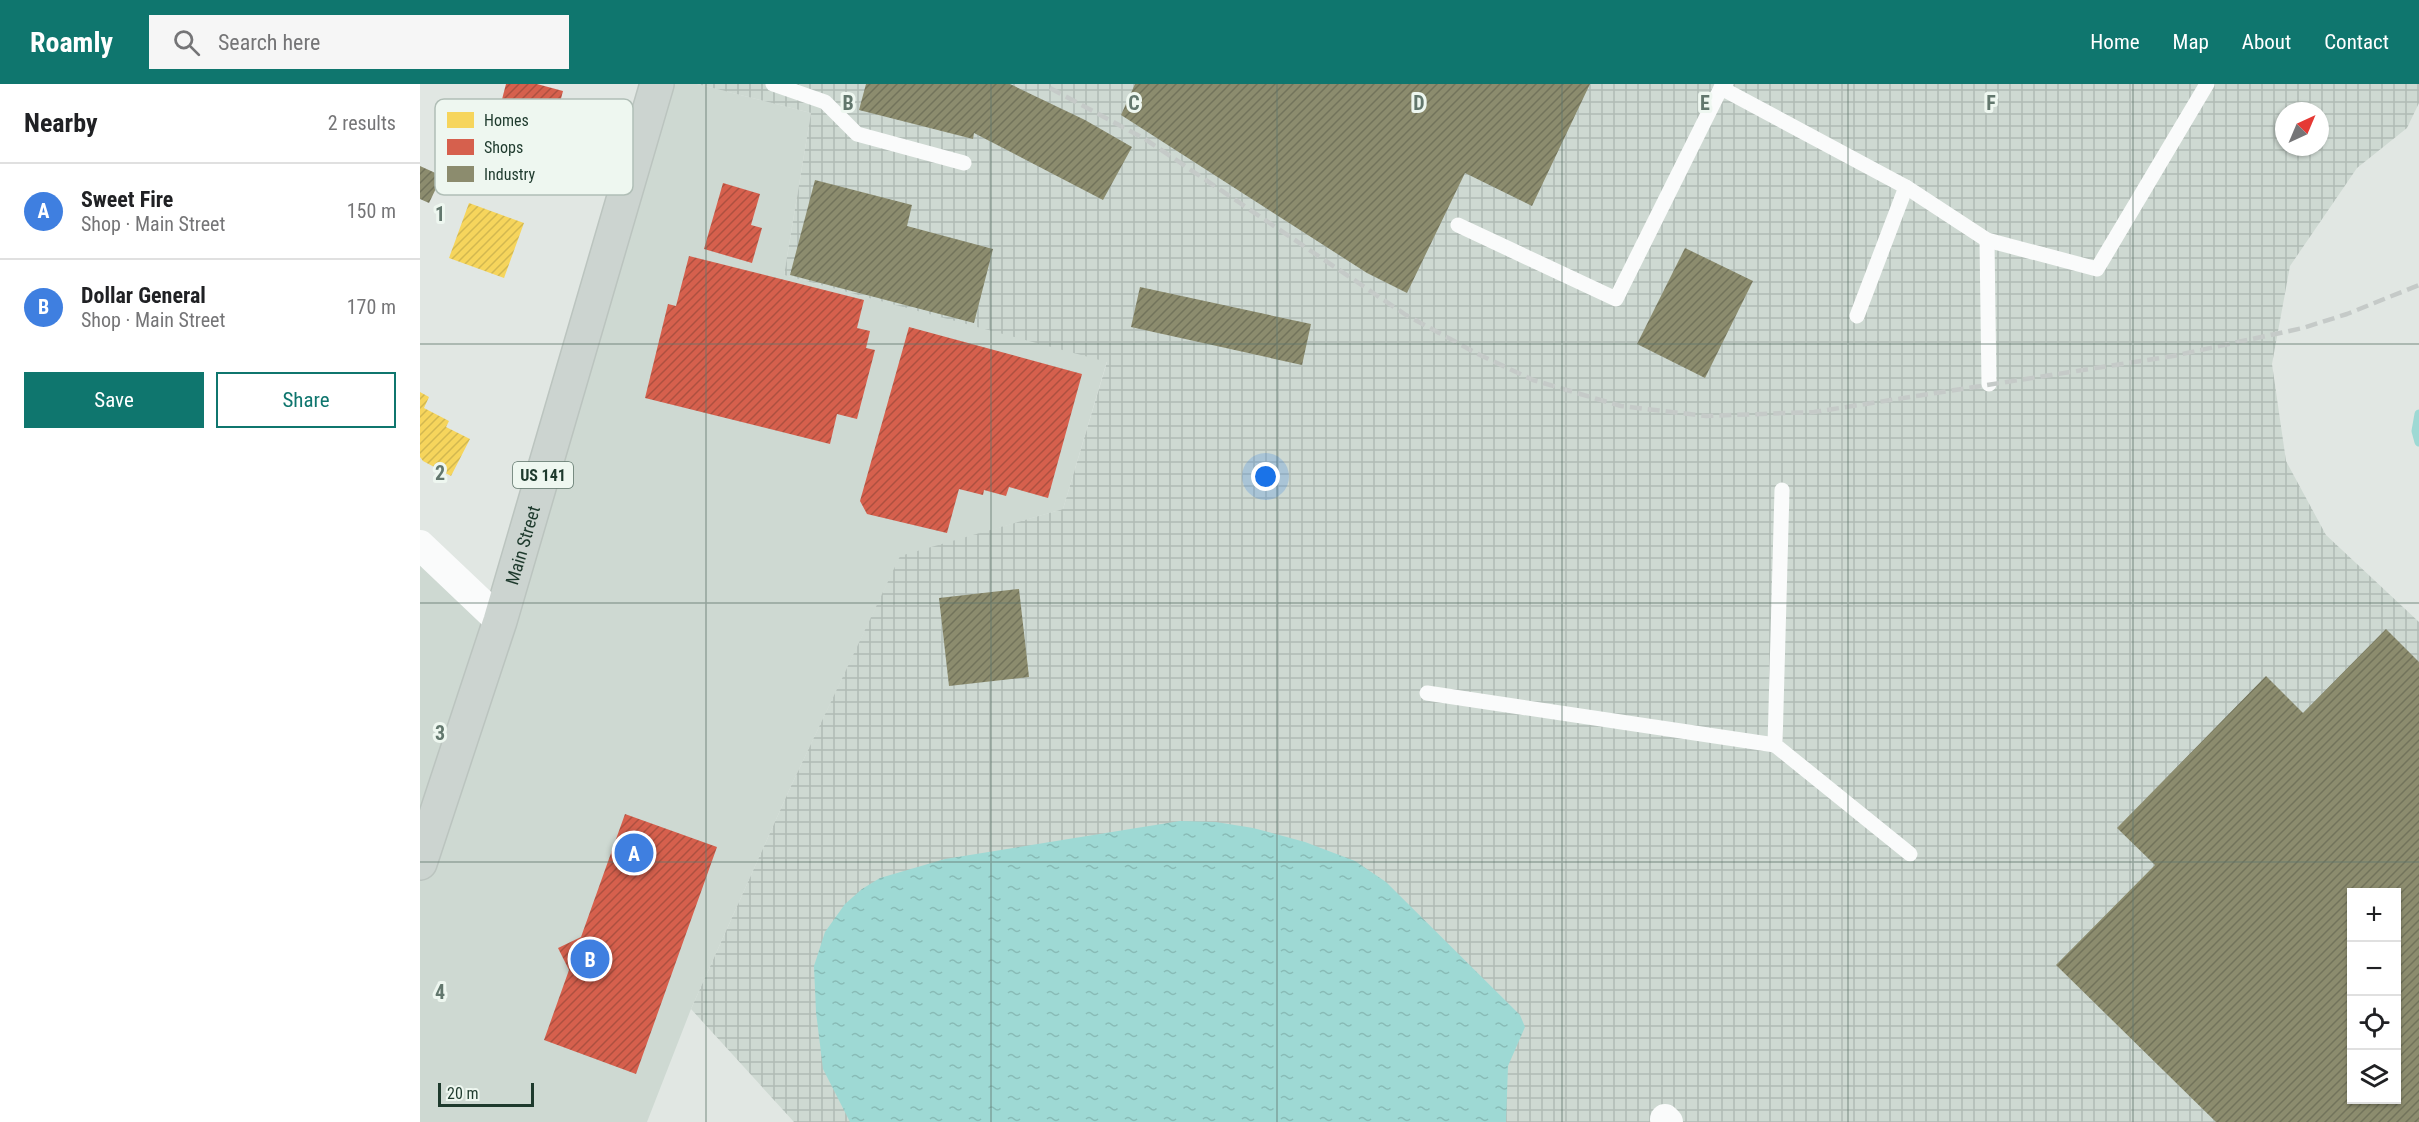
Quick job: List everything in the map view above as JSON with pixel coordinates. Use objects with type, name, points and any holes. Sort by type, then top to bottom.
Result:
[{"type":"main road","name":"Main Street","points":[[633,166],[657,84]]},
{"type":"main road","name":"Main Street","points":[[420,863],[500,621],[625,195]]},
{"type":"street","points":[[420,545],[500,621]]},
{"type":"lane","points":[[773,84],[825,102],[857,134],[964,164]]},
{"type":"lane","points":[[1458,225],[1616,299],[1724,86],[1906,187],[1987,240],[2097,269],[2207,84]]},
{"type":"lane","points":[[1857,316],[1906,187]]},
{"type":"lane","points":[[1987,240],[1989,384]]},
{"type":"lane","points":[[1775,745],[1782,490]]},
{"type":"lane","points":[[1427,693],[1775,745],[1910,854]]},
{"type":"shaded area","points":[[657,84],[697,84],[811,113],[784,275],[1107,361],[1063,509],[900,557],[791,786],[691,1009],[647,1122],[420,1122],[420,545],[499,621],[624,195],[633,195],[633,166]]},
{"type":"shaded area","points":[[697,84],[2419,84],[2419,103],[2407,128],[2357,168],[2290,266],[2272,364],[2286,461],[2326,535],[2419,622],[2419,1122],[794,1122],[691,1009],[791,786],[900,556],[1063,509],[1107,362],[784,275],[811,113]]},
{"type":"water","points":[[1180,821],[1216,822],[1253,828],[1305,842],[1355,861],[1386,882],[1520,1015],[1525,1027],[1508,1066],[1506,1122],[850,1122],[823,1069],[816,1012],[814,966],[825,932],[845,904],[862,889],[880,878],[945,859]]},
{"type":"building: Homes","points":[[469,203],[524,223],[504,278],[449,258]]},
{"type":"building: Homes","points":[[420,392],[429,397],[424,408],[449,421],[446,427],[470,439],[451,476],[423,461],[420,457]]},
{"type":"building: Shops","points":[[506,84],[537,84],[563,91],[561,99],[502,99]]},
{"type":"building: Shops","points":[[723,183],[760,194],[751,225],[762,228],[752,263],[704,249]]},
{"type":"building: Shops","points":[[689,256],[864,300],[857,328],[870,331],[866,348],[875,350],[857,419],[837,414],[830,444],[645,398],[668,304],[676,306]]},
{"type":"building: Shops","points":[[909,327],[1082,374],[1048,498],[1009,487],[1006,496],[984,490],[983,495],[959,489],[947,533],[867,514],[860,501]]},
{"type":"building: Shops","points":[[625,814],[717,847],[636,1074],[544,1040],[569,970],[558,948],[581,937]]},
{"type":"building: Industry","points":[[866,84],[1010,84],[1085,120],[1132,147],[1103,200],[974,133],[973,139],[859,110]]},
{"type":"building: Industry","points":[[1135,84],[1590,84],[1532,206],[1465,173],[1407,293],[1367,273],[1121,115]]},
{"type":"building: Industry","points":[[420,166],[435,173],[435,191],[429,203],[420,199]]},
{"type":"building: Industry","points":[[815,180],[912,205],[907,226],[993,249],[974,323],[790,275]]},
{"type":"building: Industry","points":[[1685,248],[1753,281],[1705,378],[1637,344]]},
{"type":"building: Industry","points":[[1140,287],[1311,324],[1302,365],[1131,327]]},
{"type":"building: Industry","points":[[1019,589],[1029,677],[949,686],[939,598]]},
{"type":"building: Industry","points":[[2386,629],[2419,662],[2419,1122],[2216,1122],[2056,965],[2155,865],[2117,828],[2266,676],[2303,713]]},
{"type":"waterway","points":[[2419,414],[2416,431],[2419,442]]},
{"type":"railway","points":[[1050,88],[1145,139],[1406,315],[1478,354],[1533,380],[1621,406],[1706,416],[1814,412],[2173,356],[2303,328],[2347,314],[2419,285]]},
{"type":"place","name":"Sweet Fire","points":[[634,853]]},
{"type":"place","name":"Dollar General","points":[[590,959]]}]
